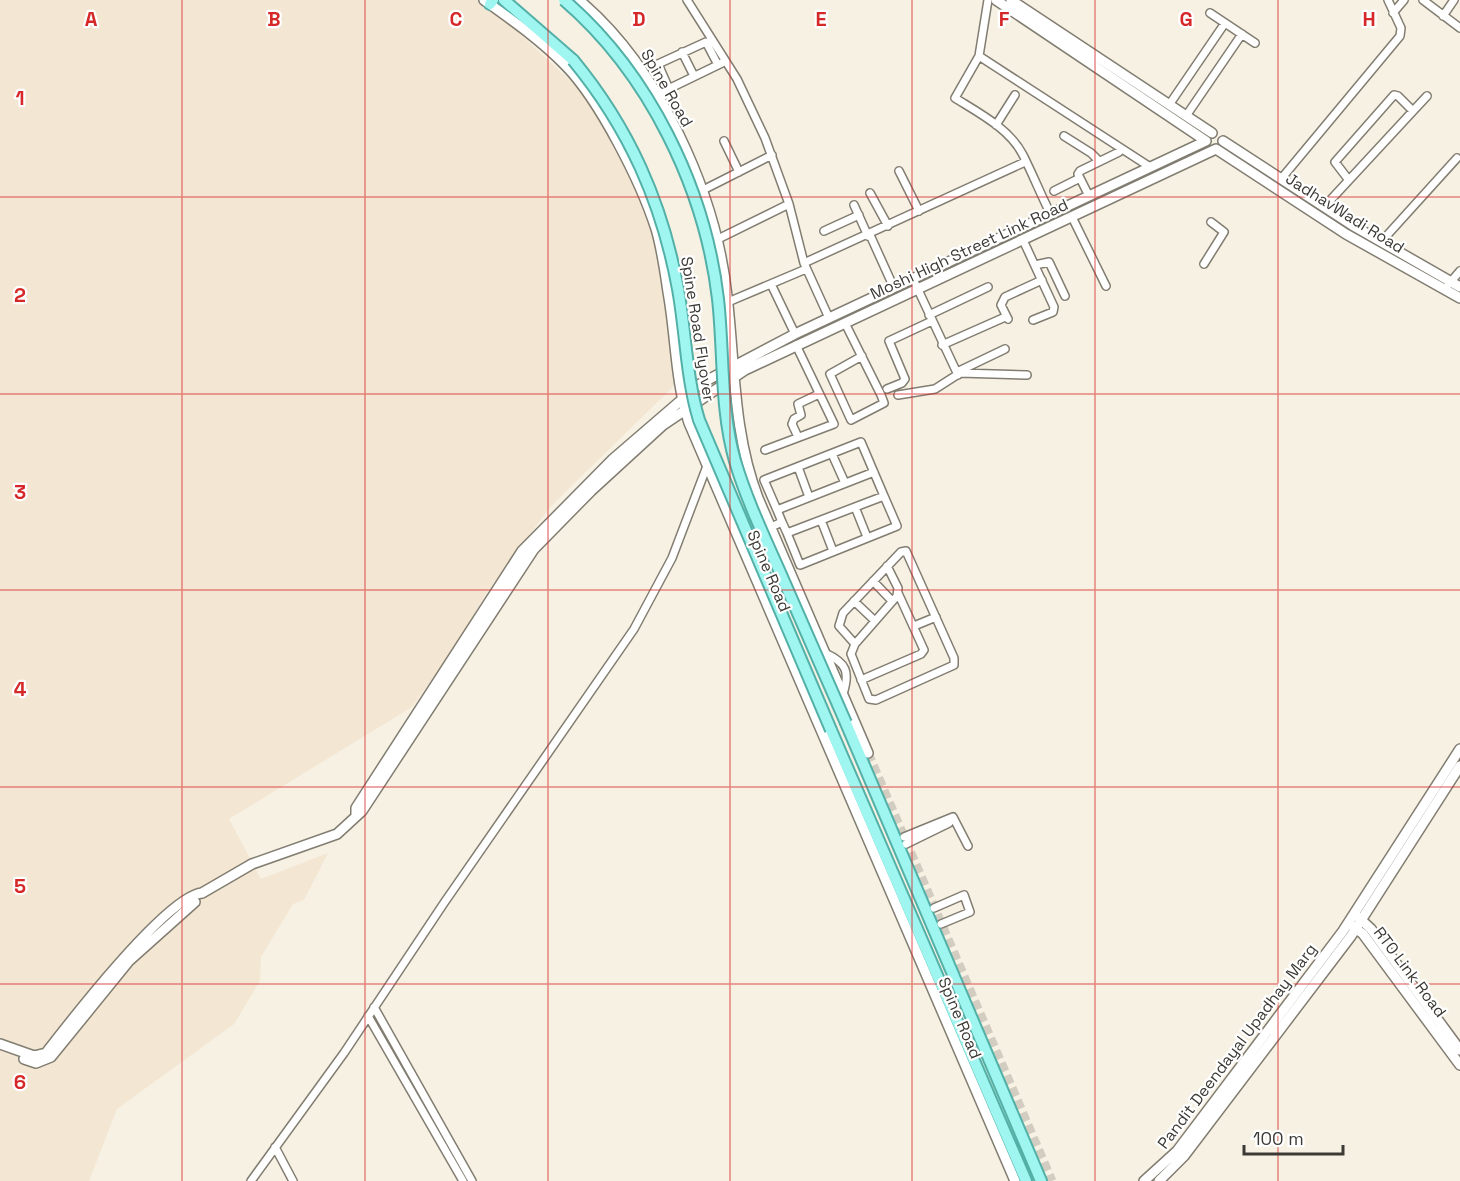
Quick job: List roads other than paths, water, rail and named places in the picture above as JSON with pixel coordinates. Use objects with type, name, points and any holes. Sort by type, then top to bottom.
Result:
[{"type":"main road","name":"Spine Road Flyover","points":[[504,0],[573,60],[613,116],[657,204],[669,244],[679,297],[689,378],[699,420],[831,730],[841,764]]},
{"type":"main road","name":"Spine Road Flyover","points":[[564,0],[602,34],[624,62],[647,97],[693,191],[702,218],[718,298],[729,430],[735,461],[749,502],[846,723],[863,754]]},
{"type":"main road","name":"Spine Road","points":[[863,754],[1041,1181]]},
{"type":"main road","name":"Spine Road","points":[[841,764],[1026,1181]]},
{"type":"street","name":"Spine Road","points":[[579,0],[615,35],[656,95],[703,190],[718,239],[728,302],[741,446],[752,483],[843,694],[863,754]]},
{"type":"street","points":[[687,0],[727,61],[772,155],[789,204],[805,266],[828,318]]},
{"type":"street","points":[[988,0],[979,56],[956,98],[996,125],[1013,141],[1051,215]]},
{"type":"street","points":[[1281,179],[1400,36],[1401,28],[1388,0]]},
{"type":"street","points":[[1393,13],[1404,0]]},
{"type":"street","points":[[1423,0],[1460,28]]},
{"type":"street","points":[[1443,16],[1454,0]]},
{"type":"street","name":"Spine Road","points":[[489,2],[544,46],[566,66],[586,90],[605,120],[644,199],[656,231],[668,292],[681,399],[707,466],[841,764],[1015,1181]]},
{"type":"street","points":[[1010,3],[1186,116],[1209,137]]},
{"type":"street","points":[[1010,3],[1209,137]]},
{"type":"street","points":[[1210,13],[1255,43]]},
{"type":"street","points":[[1169,105],[1225,23]]},
{"type":"street","points":[[1186,116],[1242,34]]},
{"type":"street","points":[[669,89],[658,64],[682,52],[706,42],[718,65]]},
{"type":"street","points":[[682,52],[694,76]]},
{"type":"street","points":[[979,56],[1057,104],[1150,168]]},
{"type":"street","points":[[656,95],[727,61]]},
{"type":"street","points":[[996,125],[1015,95]]},
{"type":"street","points":[[1348,178],[1335,162],[1394,95],[1398,96],[1413,111]]},
{"type":"street","points":[[1324,207],[1348,178],[1351,179],[1426,96]]},
{"type":"street","name":"JadhavWadi Road","points":[[1220,145],[1220,134],[1209,137],[1209,147],[1220,145],[1281,179],[1454,286],[1460,298]]},
{"type":"street","points":[[1064,136],[1094,155],[1099,161]]},
{"type":"street","name":"Moshi High Street Link Road","points":[[452,665],[529,543],[622,451],[700,384],[795,334],[1062,210],[1209,137]]},
{"type":"street","points":[[724,141],[739,172]]},
{"type":"street","name":"Moshi High Street Link Road","points":[[452,665],[534,549],[611,472],[654,433],[685,409],[734,377],[796,345],[1023,240],[1220,145]]},
{"type":"street","name":"JadhavWadi Road","points":[[1220,145],[1346,234],[1454,286]]},
{"type":"street","points":[[1089,196],[1080,178],[1080,171],[1119,152]]},
{"type":"street","points":[[703,190],[772,155]]},
{"type":"street","points":[[1381,242],[1456,158]]},
{"type":"street","points":[[728,302],[771,284],[1025,162]]},
{"type":"street","points":[[899,171],[919,212]]},
{"type":"street","points":[[1054,191],[1080,178]]},
{"type":"street","points":[[870,193],[888,226]]},
{"type":"street","points":[[718,239],[789,204]]},
{"type":"street","points":[[854,205],[894,288]]},
{"type":"street","points":[[1062,210],[1069,218],[1106,286]]},
{"type":"street","points":[[824,231],[859,215]]},
{"type":"street","points":[[1204,264],[1224,232],[1211,222]]},
{"type":"street","points":[[1023,240],[1055,310],[1033,320]]},
{"type":"street","points":[[1035,265],[1049,262],[1065,296]]},
{"type":"street","points":[[1454,286],[1460,271]]},
{"type":"street","points":[[913,279],[957,373]]},
{"type":"street","points":[[942,345],[1005,318],[1001,304],[1005,297],[1042,280]]},
{"type":"street","points":[[771,284],[795,334]]},
{"type":"street","points":[[887,389],[902,383],[905,379],[889,341],[988,287]]},
{"type":"street","points":[[845,322],[862,356],[884,403],[851,420],[830,374],[862,356]]},
{"type":"street","points":[[765,450],[834,423],[796,345]]},
{"type":"street","points":[[898,395],[935,389],[957,373],[1005,349]]},
{"type":"street","points":[[957,373],[1027,375]]},
{"type":"street","points":[[798,437],[792,421],[801,415],[798,404],[819,394]]},
{"type":"street","points":[[861,442],[897,526],[800,565],[764,480],[832,454],[861,442]]},
{"type":"street","points":[[832,454],[845,483]]},
{"type":"street","points":[[251,1181],[368,1016],[634,629],[672,558],[707,466]]},
{"type":"street","points":[[798,467],[809,497]]},
{"type":"street","points":[[777,510],[874,472]]},
{"type":"street","points":[[787,533],[884,496]]},
{"type":"street","points":[[855,507],[867,537]]},
{"type":"street","points":[[821,520],[833,551]]},
{"type":"street","points":[[771,527],[782,522]]},
{"type":"street","points":[[855,644],[839,622],[854,601],[887,566],[901,552],[906,551],[954,658],[954,665],[872,700],[851,654],[855,644],[898,593]]},
{"type":"street","points":[[861,680],[921,654],[924,646],[887,566]]},
{"type":"street","points":[[873,581],[892,601]]},
{"type":"street","points":[[854,601],[875,621]]},
{"type":"street","points":[[914,626],[936,617]]},
{"type":"street","points":[[825,653],[837,658],[845,669],[848,679],[843,694]]},
{"type":"street","points":[[845,669],[854,664]]},
{"type":"street","points":[[0,1044],[34,1056],[46,1053],[125,956],[171,912],[196,894],[202,893],[252,864],[337,834],[356,815],[356,808],[452,665]]},
{"type":"street","name":"Pandit Deendayal Upadhay Marg","points":[[1144,1181],[1168,1162],[1355,921],[1460,748]]},
{"type":"street","name":"Pandit Deendayal Upadhay Marg","points":[[1159,1181],[1184,1156],[1355,921],[1460,766]]},
{"type":"street","points":[[949,823],[905,841],[953,817],[968,846]]},
{"type":"street","points":[[0,1051],[36,1063],[51,1057],[129,961],[170,922],[200,898],[202,893]]},
{"type":"street","points":[[934,908],[964,896],[970,912],[941,924]]},
{"type":"street","name":"RTO Link Road","points":[[1355,921],[1460,1050]]},
{"type":"street","name":"RTO Link Road","points":[[1355,921],[1460,1065]]},
{"type":"street","points":[[374,1007],[472,1181]]},
{"type":"street","points":[[368,1016],[463,1181]]},
{"type":"street","points":[[275,1147],[293,1181]]},
{"type":"tunnel","points":[[868,753],[1052,1181]]}]
